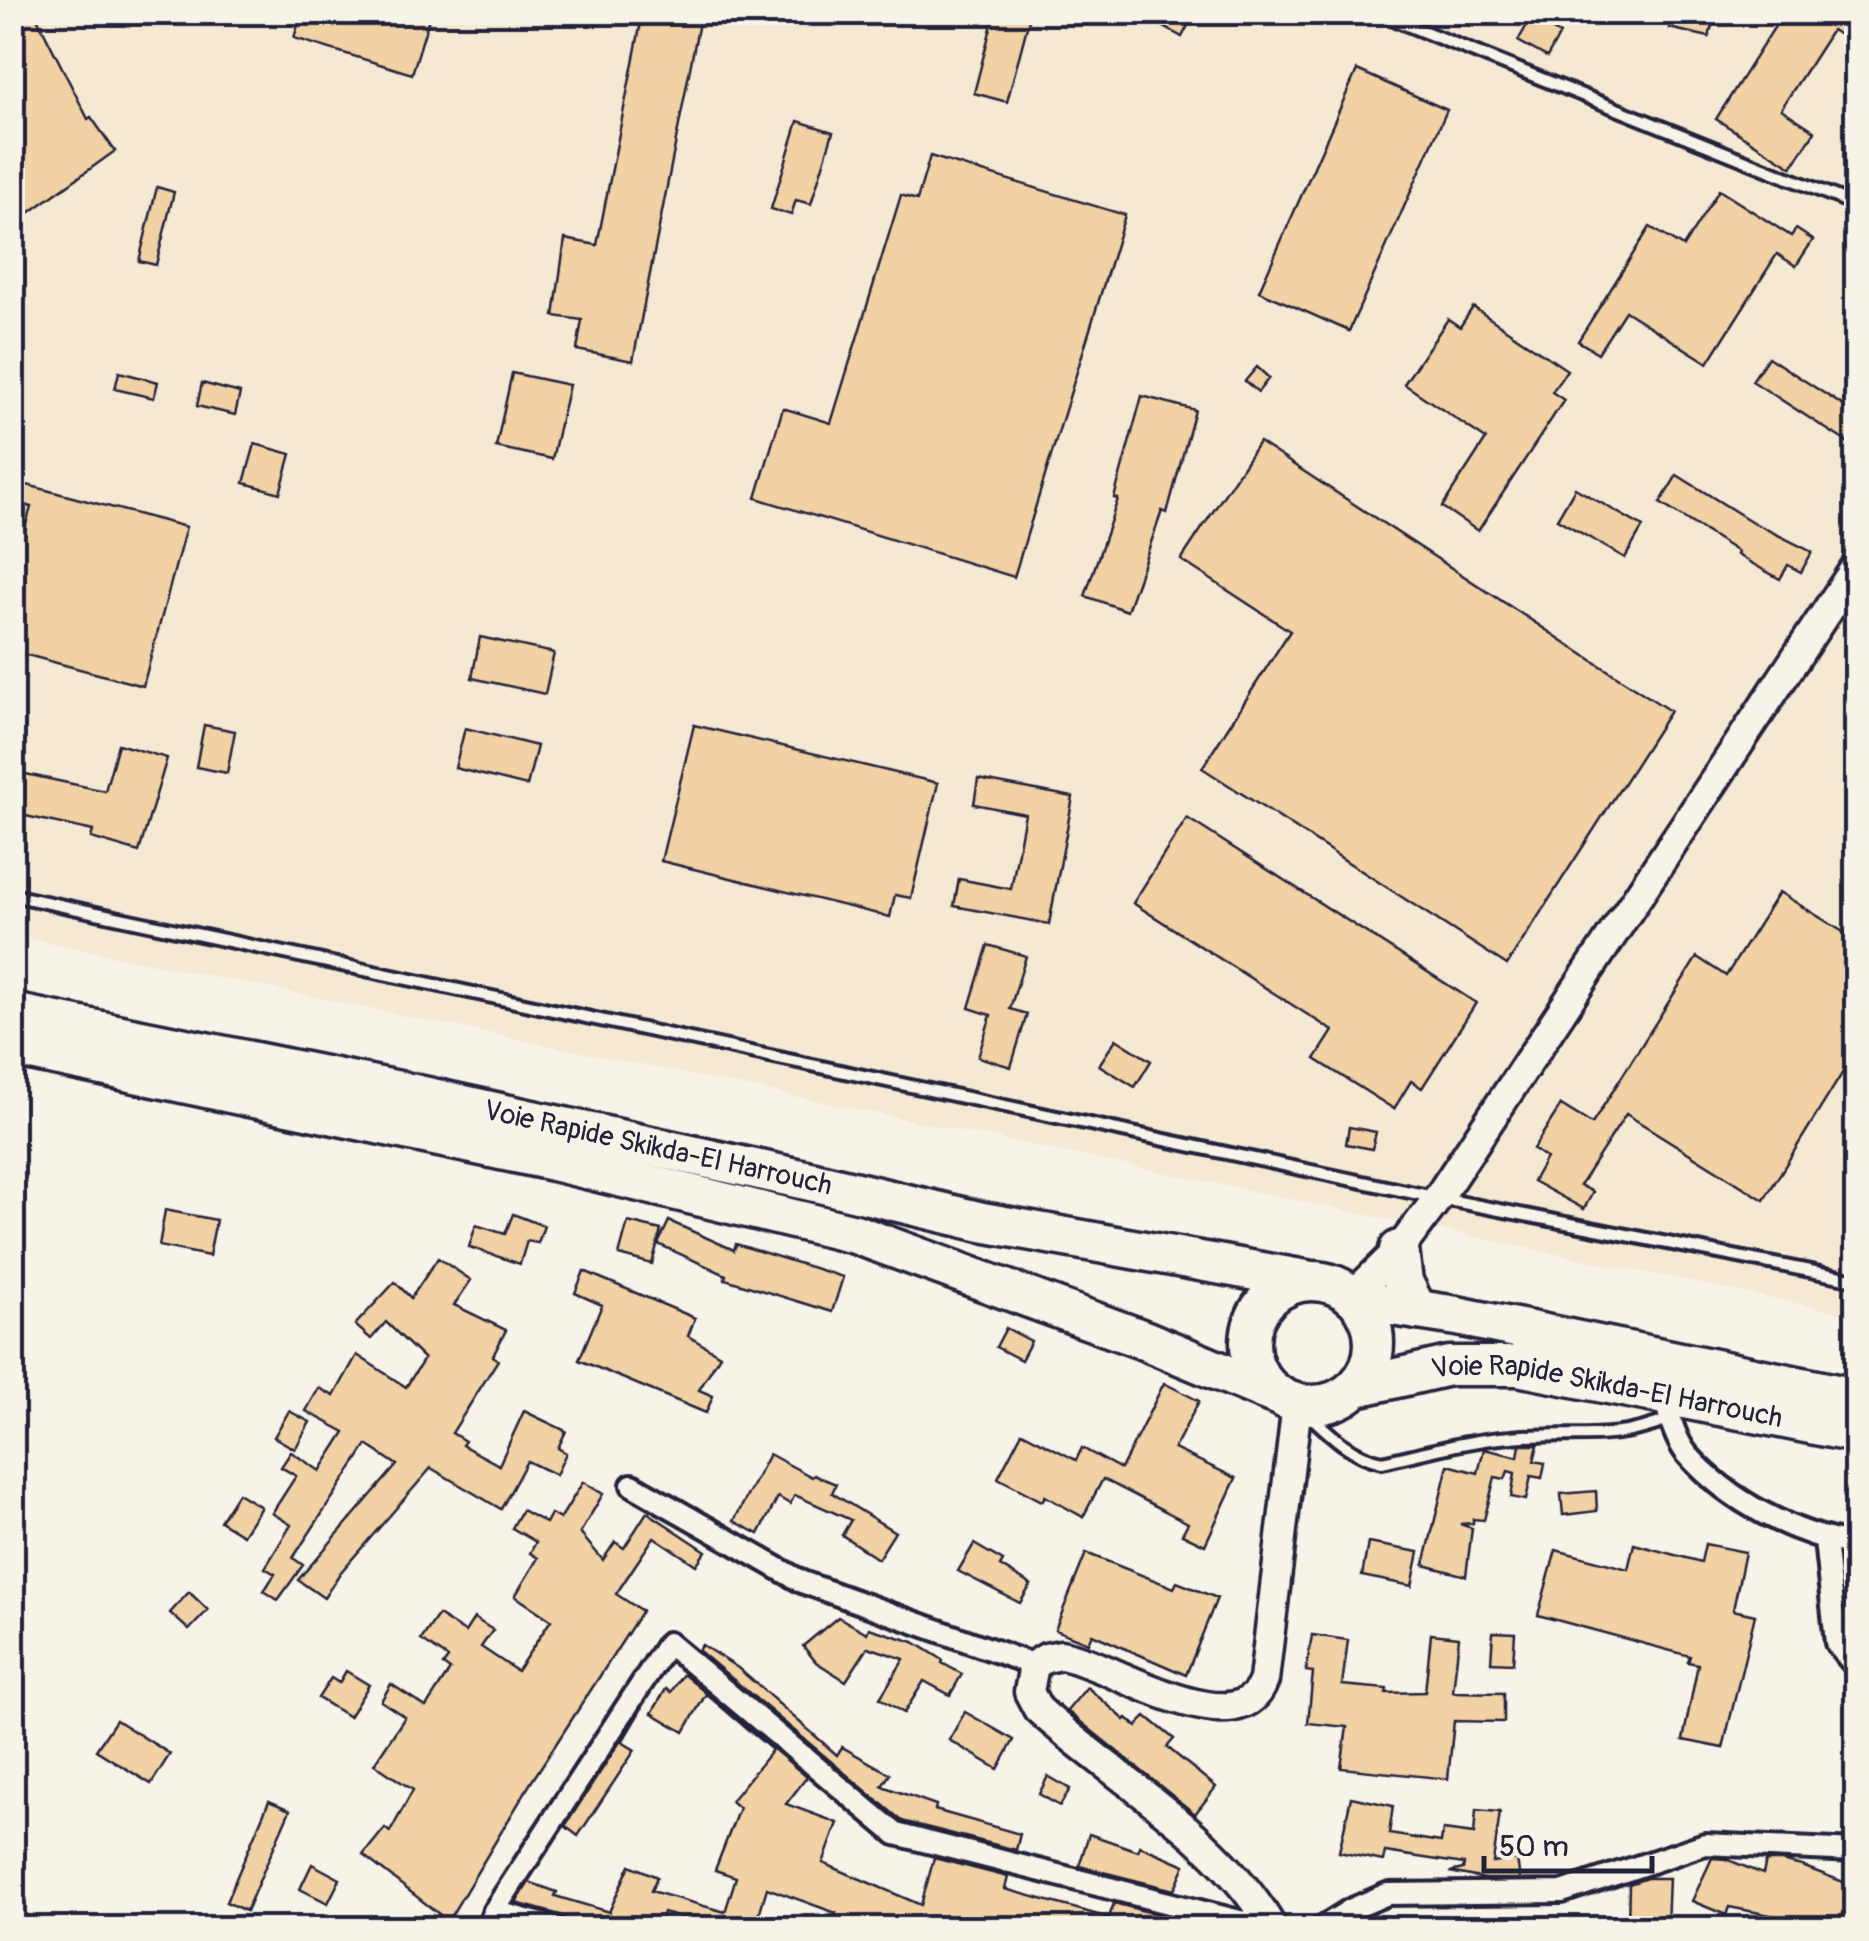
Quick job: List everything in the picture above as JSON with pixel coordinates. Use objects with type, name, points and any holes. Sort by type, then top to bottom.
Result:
[{"type":"highway","name":"Voie Rapide Skikda-El Harrouch","points":[[12,1012],[409,1093],[982,1222],[1322,1280],[1356,1298],[1856,1398]]},
{"type":"highway","name":"Voie Rapide Skikda-El Harrouch","points":[[12,1047],[553,1161],[856,1234],[1144,1340],[1286,1399],[1319,1406],[1340,1400],[1357,1387],[1422,1370],[1484,1364],[1518,1366],[1667,1408],[1856,1433]]},
{"type":"highway","points":[[1400,1250],[1403,1282],[1417,1310]]},
{"type":"highway","points":[[1286,1399],[1258,1375],[1250,1351],[1252,1326],[1263,1304],[1282,1288],[1306,1280]]},
{"type":"highway","points":[[1356,1298],[1372,1321],[1375,1345],[1370,1368],[1357,1387]]},
{"type":"street","points":[[1356,1298],[1400,1250],[1438,1198],[1856,567]]},
{"type":"street","points":[[632,1485],[802,1582],[1034,1665],[1054,1656],[1068,1656],[1194,1702],[1229,1709],[1252,1701],[1264,1680],[1286,1399]]},
{"type":"street","points":[[1667,1408],[1685,1452],[1716,1480],[1762,1512],[1825,1540],[1856,1545]]},
{"type":"street","points":[[1825,1540],[1836,1643],[1856,1667]]},
{"type":"street","points":[[556,1928],[491,1920],[668,1642],[896,1834],[1269,1928]]},
{"type":"street","points":[[1034,1665],[1028,1683],[1038,1709],[1219,1858],[1248,1891],[1269,1928]]},
{"type":"street","points":[[1321,1928],[1387,1894],[1562,1892],[1706,1844],[1856,1851]]},
{"type":"lane","points":[[1376,12],[1856,205]]},
{"type":"lane","points":[[12,896],[1438,1198],[1856,1280]]},
{"type":"lane","points":[[1286,1399],[1361,1458],[1382,1462],[1505,1437],[1612,1436],[1642,1430],[1667,1408]]},
{"type":"shaded area","points":[[13,13],[1856,13],[1856,1316],[13,935]]},
{"type":"building","points":[[12,12],[34,12],[88,119],[91,117],[115,151],[12,225]]},
{"type":"building","points":[[302,12],[431,12],[412,74],[294,38]]},
{"type":"building","points":[[643,12],[701,12],[633,361],[577,350],[582,320],[554,316],[565,239],[597,245]]},
{"type":"building","points":[[995,12],[1031,12],[1007,102],[974,93]]},
{"type":"building","points":[[1137,12],[1195,12],[1182,37]]},
{"type":"building","points":[[1673,12],[1714,18],[1709,37],[1669,28]]},
{"type":"building","points":[[1784,12],[1856,12],[1856,45],[1832,30],[1781,109],[1815,131],[1792,167],[1716,119]]},
{"type":"building","points":[[1531,18],[1560,34],[1547,57],[1518,41]]},
{"type":"building","points":[[1357,70],[1447,110],[1349,331],[1259,291]]},
{"type":"building","points":[[798,121],[833,132],[811,204],[796,200],[791,215],[771,209]]},
{"type":"building","points":[[930,156],[1125,215],[1014,577],[756,498],[783,408],[831,423],[901,195],[917,200]]},
{"type":"building","points":[[157,187],[174,192],[156,265],[139,261]]},
{"type":"building","points":[[1719,190],[1791,236],[1796,229],[1813,240],[1796,266],[1777,254],[1708,363],[1625,311],[1598,353],[1578,341],[1650,227],[1683,247]]},
{"type":"building","points":[[1473,307],[1567,370],[1552,392],[1564,400],[1478,531],[1442,507],[1486,439],[1404,384],[1448,319],[1460,327]]},
{"type":"building","points":[[1768,357],[1856,414],[1856,448],[1752,381]]},
{"type":"building","points":[[1257,367],[1269,378],[1258,392],[1245,381]]},
{"type":"building","points":[[119,372],[158,382],[154,398],[115,389]]},
{"type":"building","points":[[512,373],[569,385],[552,459],[496,447]]},
{"type":"building","points":[[202,383],[240,393],[235,415],[197,406]]},
{"type":"building","points":[[1142,396],[1195,410],[1167,513],[1162,511],[1127,611],[1085,596],[1118,499],[1114,498]]},
{"type":"building","points":[[1259,442],[1670,711],[1507,965],[1202,768],[1290,631],[1181,560]]},
{"type":"building","points":[[255,444],[291,454],[280,493],[244,483]]},
{"type":"building","points":[[1677,475],[1754,523],[1812,552],[1801,572],[1788,565],[1780,579],[1660,503]]},
{"type":"building","points":[[12,481],[186,527],[143,686],[12,651],[12,574],[31,507],[12,502]]},
{"type":"building","points":[[1575,488],[1643,527],[1625,558],[1557,519]]},
{"type":"building","points":[[480,637],[554,653],[545,694],[472,678]]},
{"type":"building","points":[[204,725],[235,731],[227,773],[196,767]]},
{"type":"building","points":[[694,725],[938,783],[911,898],[895,895],[890,917],[661,861]]},
{"type":"building","points":[[465,728],[537,746],[527,786],[455,768]]},
{"type":"building","points":[[118,744],[167,758],[139,852],[91,838],[93,831],[12,813],[12,771],[105,791]]},
{"type":"building","points":[[978,779],[1073,797],[1049,924],[954,906],[959,879],[1011,889],[1025,814],[974,804]]},
{"type":"building","points":[[1187,818],[1476,1003],[1422,1088],[1411,1081],[1394,1109],[1315,1059],[1333,1031],[1133,903]]},
{"type":"building","points":[[1779,892],[1856,940],[1856,1051],[1764,1200],[1626,1114],[1580,1185],[1593,1192],[1584,1209],[1533,1181],[1546,1158],[1533,1149],[1561,1105],[1592,1124],[1697,957],[1726,976]]},
{"type":"building","points":[[988,945],[1026,956],[1010,1009],[1027,1014],[1011,1067],[978,1057],[991,1015],[969,1008]]},
{"type":"building","points":[[1116,1039],[1151,1061],[1135,1087],[1099,1065]]},
{"type":"building","points":[[1349,1127],[1376,1132],[1372,1149],[1346,1144]]},
{"type":"building","points":[[165,1210],[216,1220],[209,1256],[159,1246]]},
{"type":"building","points":[[513,1214],[544,1226],[538,1243],[527,1241],[520,1264],[469,1247],[476,1225],[505,1234]]},
{"type":"building","points":[[669,1221],[734,1250],[736,1244],[843,1277],[832,1312],[725,1279],[726,1275],[658,1244]]},
{"type":"building","points":[[628,1222],[661,1230],[652,1264],[619,1255]]},
{"type":"building","points":[[438,1258],[471,1280],[454,1305],[506,1330],[493,1356],[498,1360],[452,1433],[465,1441],[462,1445],[499,1465],[524,1411],[566,1431],[558,1448],[566,1453],[556,1475],[527,1461],[501,1509],[431,1468],[340,1573],[324,1598],[298,1580],[397,1465],[367,1445],[293,1558],[303,1565],[278,1600],[264,1591],[275,1574],[265,1568],[291,1525],[272,1513],[296,1476],[281,1467],[291,1452],[320,1471],[345,1432],[306,1411],[319,1388],[334,1396],[357,1355],[406,1387],[424,1359],[386,1322],[371,1339],[355,1325],[395,1282],[411,1298]]},
{"type":"building","points":[[584,1271],[695,1318],[688,1336],[720,1355],[699,1390],[713,1396],[706,1413],[579,1360],[602,1305],[575,1293]]},
{"type":"building","points":[[1006,1328],[1031,1341],[1021,1360],[996,1347]]},
{"type":"building","points":[[1164,1383],[1199,1401],[1174,1449],[1236,1478],[1205,1545],[1182,1534],[1188,1523],[1103,1479],[1083,1517],[1045,1496],[1042,1501],[998,1478],[1022,1432],[1076,1460],[1082,1448],[1121,1469]]},
{"type":"building","points":[[289,1411],[310,1422],[295,1449],[274,1437]]},
{"type":"building","points":[[1520,1445],[1538,1445],[1534,1461],[1545,1463],[1542,1478],[1531,1476],[1526,1500],[1511,1497],[1515,1473],[1508,1471],[1505,1479],[1495,1477],[1484,1520],[1460,1524],[1472,1528],[1466,1576],[1424,1565],[1448,1465],[1478,1473],[1484,1449],[1518,1457]]},
{"type":"building","points":[[769,1454],[812,1477],[836,1484],[832,1493],[895,1532],[878,1559],[842,1535],[851,1520],[795,1495],[790,1504],[778,1497],[759,1534],[734,1521]]},
{"type":"building","points":[[583,1482],[603,1494],[580,1533],[603,1560],[615,1542],[624,1548],[647,1512],[706,1551],[696,1565],[654,1537],[616,1594],[642,1611],[530,1784],[448,1921],[363,1855],[385,1828],[390,1832],[413,1790],[374,1764],[405,1717],[381,1701],[391,1684],[426,1707],[450,1670],[443,1665],[448,1658],[421,1640],[438,1615],[465,1632],[474,1618],[493,1630],[481,1647],[517,1671],[551,1620],[515,1596],[538,1558],[530,1553],[536,1542],[512,1528],[522,1510],[546,1523],[551,1514],[560,1519]]},
{"type":"building","points":[[1596,1491],[1597,1511],[1563,1515],[1561,1494]]},
{"type":"building","points":[[238,1493],[261,1507],[243,1535],[220,1521]]},
{"type":"building","points":[[1368,1543],[1419,1552],[1412,1586],[1362,1576]]},
{"type":"building","points":[[974,1544],[1003,1561],[1000,1566],[1031,1585],[1020,1603],[958,1571]]},
{"type":"building","points":[[1634,1544],[1701,1562],[1705,1544],[1745,1552],[1733,1610],[1755,1615],[1723,1748],[1683,1740],[1698,1664],[1688,1662],[1690,1656],[1538,1615],[1556,1550],[1628,1569]]},
{"type":"building","points":[[1086,1553],[1174,1588],[1177,1582],[1217,1598],[1186,1675],[1092,1634],[1088,1643],[1055,1630]]},
{"type":"building","points":[[189,1592],[208,1610],[189,1630],[170,1613]]},
{"type":"building","points":[[838,1617],[867,1633],[869,1628],[914,1642],[943,1660],[942,1663],[962,1674],[950,1695],[924,1681],[904,1713],[880,1698],[904,1659],[868,1647],[846,1681],[816,1662],[803,1646]]},
{"type":"building","points":[[1493,1632],[1515,1633],[1513,1663],[1491,1662]]},
{"type":"building","points":[[1431,1634],[1459,1637],[1453,1692],[1504,1693],[1504,1722],[1454,1721],[1448,1779],[1341,1768],[1347,1727],[1308,1723],[1313,1672],[1306,1671],[1312,1635],[1348,1640],[1342,1685],[1387,1689],[1386,1693],[1425,1692]]},
{"type":"building","points":[[702,1645],[738,1668],[837,1755],[842,1747],[890,1774],[882,1786],[936,1805],[935,1810],[1020,1834],[1016,1850],[902,1821],[698,1650]]},
{"type":"building","points":[[346,1671],[369,1685],[349,1717],[318,1698],[331,1678],[339,1683]]},
{"type":"building","points":[[683,1674],[807,1777],[786,1804],[838,1823],[823,1863],[921,1905],[934,1858],[1008,1877],[1005,1889],[1109,1918],[1114,1903],[1163,1916],[1158,1928],[952,1928],[920,1919],[915,1928],[829,1928],[836,1913],[767,1888],[757,1921],[767,1923],[766,1928],[719,1928],[663,1912],[658,1928],[568,1928],[560,1915],[516,1903],[529,1882],[557,1892],[555,1896],[609,1912],[630,1865],[657,1877],[651,1891],[725,1912],[736,1877],[715,1870],[739,1808],[731,1801],[772,1750],[706,1694],[684,1732],[652,1713],[666,1689],[671,1692]]},
{"type":"building","points":[[1087,1687],[1137,1727],[1146,1716],[1174,1739],[1167,1747],[1216,1787],[1195,1814],[1067,1711]]},
{"type":"building","points":[[642,1708],[622,1742],[635,1750],[578,1836],[565,1826]]},
{"type":"building","points":[[965,1712],[1014,1740],[998,1769],[949,1740]]},
{"type":"building","points":[[116,1720],[170,1754],[151,1784],[96,1750]]},
{"type":"building","points":[[1048,1776],[1070,1789],[1060,1806],[1039,1794]]},
{"type":"building","points":[[1351,1797],[1393,1806],[1389,1834],[1441,1842],[1443,1830],[1474,1834],[1476,1810],[1500,1812],[1493,1863],[1517,1859],[1520,1879],[1485,1879],[1450,1872],[1463,1869],[1464,1864],[1385,1852],[1383,1861],[1339,1852]]},
{"type":"building","points":[[269,1801],[290,1810],[246,1911],[226,1902]]},
{"type":"building","points":[[1089,1834],[1138,1851],[1140,1846],[1185,1865],[1174,1890],[1079,1866]]},
{"type":"building","points":[[1712,1858],[1726,1859],[1763,1874],[1766,1861],[1781,1861],[1854,1886],[1838,1928],[1729,1907],[1726,1915],[1692,1901]]},
{"type":"building","points":[[312,1864],[340,1879],[328,1903],[300,1889]]},
{"type":"building","points":[[1647,1878],[1669,1878],[1667,1927],[1628,1926],[1629,1884]]}]
